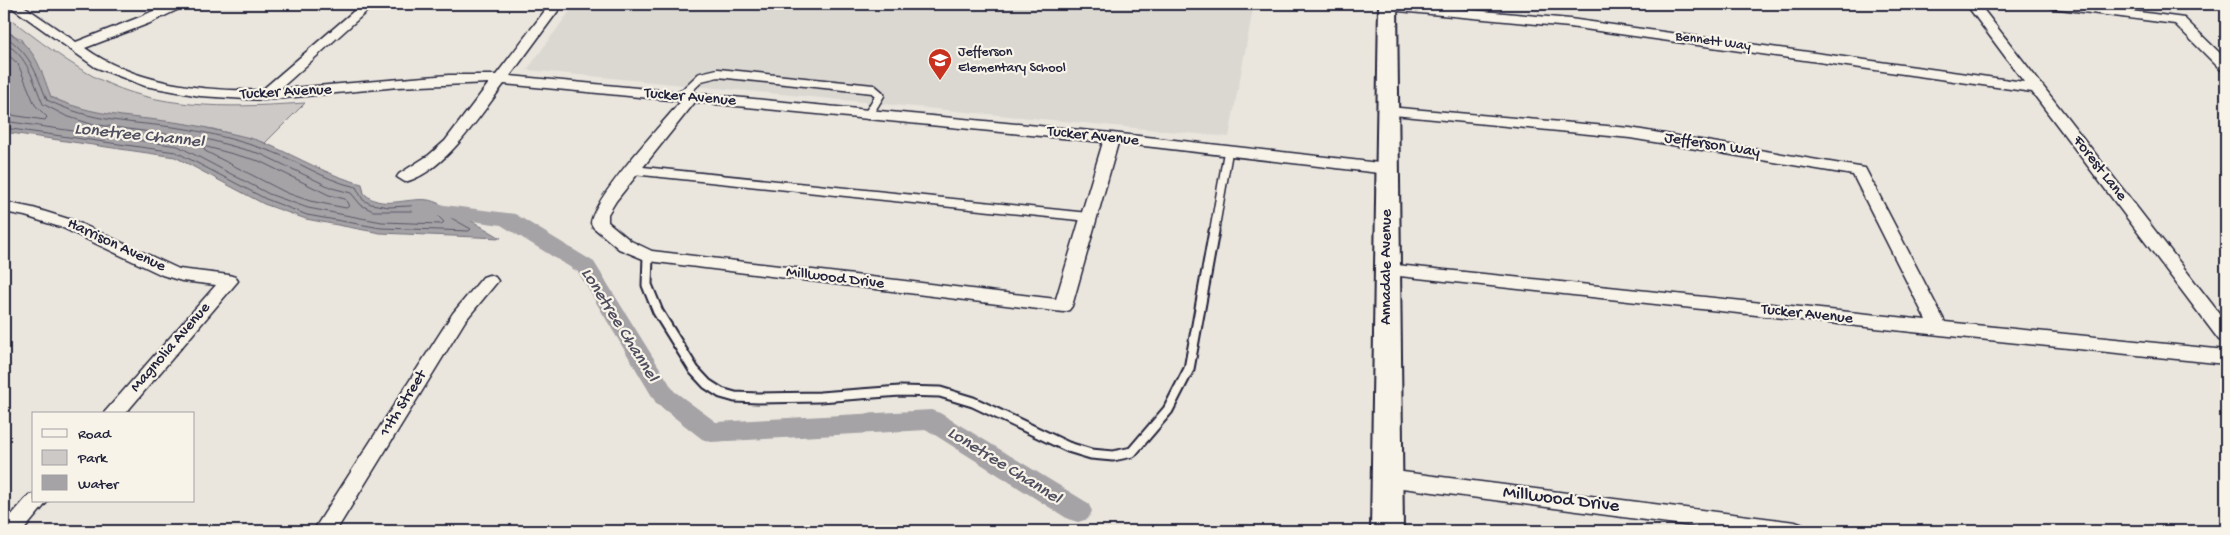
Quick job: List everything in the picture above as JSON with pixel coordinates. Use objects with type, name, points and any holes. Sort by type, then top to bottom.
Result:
[{"type":"street","name":"Tucker Avenue","points":[[13,4],[98,63],[131,77],[196,92],[264,96],[406,82],[474,78],[500,79],[1112,138],[1388,169]]},
{"type":"street","points":[[75,47],[146,20],[178,4]]},
{"type":"street","points":[[264,96],[368,4]]},
{"type":"street","points":[[404,177],[435,158],[450,144],[557,4]]},
{"type":"street","name":"Forest Lane","points":[[1972,4],[2226,335]]},
{"type":"street","points":[[2052,4],[2179,21],[2226,67]]},
{"type":"street","name":"Bennett Way","points":[[1388,5],[1514,10],[2037,88]]},
{"type":"street","name":"Annadale Avenue","points":[[1386,531],[1388,5]]},
{"type":"street","name":"Millwood Drive","points":[[686,98],[633,170],[609,199],[600,214],[599,223],[625,245],[648,256],[1063,306],[1112,138]]},
{"type":"street","name":"Jefferson Way","points":[[1388,111],[1630,133],[1858,171],[1940,329]]},
{"type":"street","name":"Harrison Avenue","points":[[4,207],[20,209],[70,223],[170,272],[229,281]]},
{"type":"street","name":"Tucker Avenue","points":[[1387,270],[1940,329],[2226,357]]},
{"type":"street","name":"Magnolia Avenue","points":[[115,412],[229,281]]},
{"type":"street","name":"11th Street","points":[[324,531],[459,317],[489,281]]},
{"type":"street","name":"Millwood Drive","points":[[1387,478],[1693,524],[1795,531]]},
{"type":"street","points":[[8,528],[36,502]]},
{"type":"lane","points":[[686,98],[699,77],[704,74],[718,73],[873,89],[880,95],[868,115]]},
{"type":"lane","points":[[648,256],[645,268],[647,288],[657,312],[701,378],[724,393],[749,398],[811,398],[883,390],[921,390],[951,394],[990,408],[1054,442],[1076,450],[1114,456],[1125,455],[1132,452],[1168,410],[1188,369],[1228,152]]},
{"type":"lane","points":[[633,170],[1088,217]]},
{"type":"shaded area","name":"Jefferson Elementary School","points":[[575,4],[1254,4],[1229,137],[527,70]]},
{"type":"green space","points":[[4,14],[81,69],[109,84],[132,93],[156,99],[206,105],[256,106],[305,103],[265,143],[213,129],[93,113],[51,97],[21,39],[4,30]]},
{"type":"water","points":[[4,30],[15,36],[30,50],[39,66],[51,97],[91,111],[195,125],[255,139],[325,171],[362,184],[364,193],[370,198],[386,202],[428,200],[453,210],[501,238],[380,233],[306,219],[264,204],[175,157],[4,132]]},
{"type":"waterway","name":"Lonetree Channel","points":[[421,208],[507,219],[586,267],[665,397],[711,432],[931,420],[1078,511]]},
{"type":"place","name":"Jefferson Elementary School","points":[[940,81]]}]
